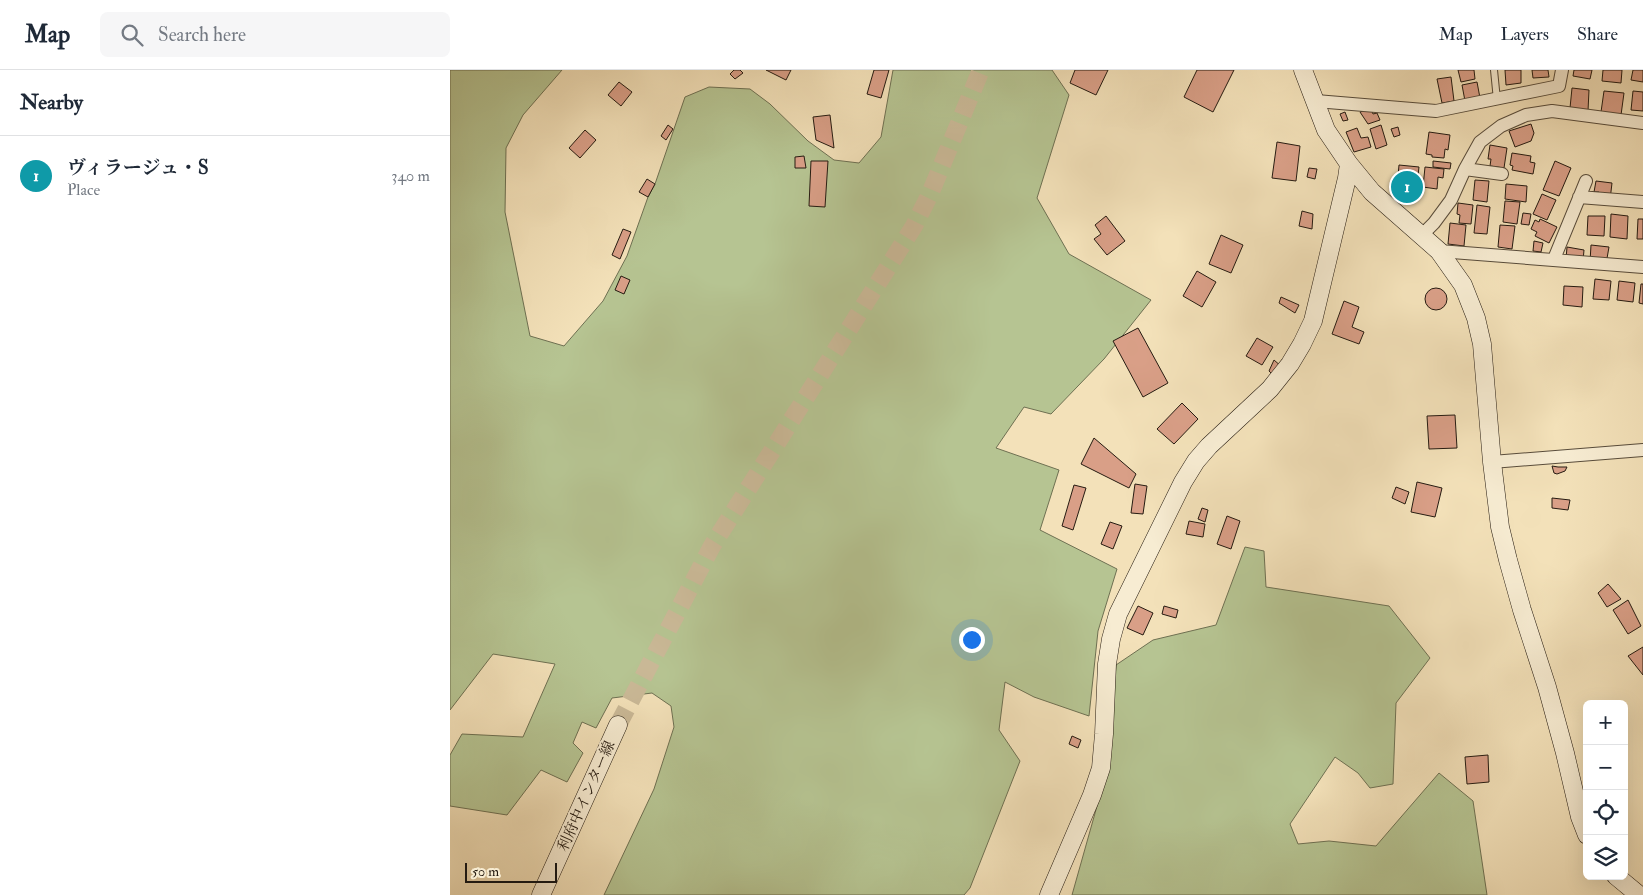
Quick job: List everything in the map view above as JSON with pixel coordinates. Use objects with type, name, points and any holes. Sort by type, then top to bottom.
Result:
[{"type":"street","points":[[1303,70],[1326,130],[1349,164],[1372,192],[1439,251],[1463,284],[1476,318],[1482,344],[1492,462],[1500,527],[1522,610],[1566,753],[1583,825]]},
{"type":"street","points":[[1316,101],[1436,111],[1559,86],[1562,70]]},
{"type":"street","points":[[1421,236],[1434,223],[1450,200],[1464,169],[1480,142],[1501,126],[1526,115],[1552,111],[1643,123]]},
{"type":"street","points":[[1049,895],[1092,795],[1100,768],[1104,734],[1107,664],[1118,614],[1183,482],[1196,461],[1209,446],[1270,389],[1290,364],[1302,344],[1313,320],[1349,164]]},
{"type":"street","points":[[1464,169],[1502,174]]},
{"type":"street","points":[[1554,259],[1586,181]]},
{"type":"street","points":[[1579,197],[1643,202]]},
{"type":"street","points":[[1439,251],[1643,267]]},
{"type":"street","points":[[1492,462],[1643,450]]},
{"type":"street","name":"利府中インター線","points":[[541,895],[618,725]]},
{"type":"street","points":[[1621,880],[1639,895]]},
{"type":"lane","points":[[1494,70],[1497,100]]},
{"type":"green space","points":[[450,70],[562,70],[523,115],[506,148],[505,212],[530,336],[564,346],[603,301],[627,256],[648,197],[655,184],[685,97],[709,87],[750,89],[770,104],[808,141],[834,160],[859,163],[881,137],[893,70],[1052,70],[1069,95],[1037,198],[1069,254],[1151,300],[1104,359],[1051,414],[1024,407],[996,448],[1059,470],[1040,530],[1117,569],[1098,631],[1089,716],[1034,697],[1005,682],[999,730],[1020,761],[970,888],[964,895],[604,895],[654,789],[674,727],[671,706],[652,693],[612,698],[596,728],[582,722],[573,743],[583,753],[567,782],[541,770],[507,815],[450,806],[450,755],[462,734],[523,737],[555,664],[493,654],[450,710]]},
{"type":"green space","points":[[1245,547],[1264,551],[1266,587],[1389,606],[1430,658],[1396,703],[1393,784],[1370,788],[1358,773],[1335,757],[1290,824],[1298,844],[1329,841],[1376,846],[1439,773],[1473,801],[1487,895],[1072,895],[1108,767],[1116,665],[1153,640],[1216,625]]},
{"type":"building","points":[[734,70],[740,70],[743,73],[735,79],[730,74]]},
{"type":"building","points":[[766,70],[791,70],[786,80]]},
{"type":"building","points":[[874,70],[889,70],[881,98],[867,94]]},
{"type":"building","points":[[1075,70],[1108,70],[1096,95],[1070,83]]},
{"type":"building","points":[[1197,70],[1234,70],[1213,112],[1184,97]]},
{"type":"building","points":[[1458,70],[1474,70],[1475,79],[1461,82]]},
{"type":"building","points":[[1505,70],[1521,70],[1521,83],[1506,85]]},
{"type":"building","points":[[1532,70],[1548,70],[1549,77],[1533,78]]},
{"type":"building","points":[[1574,70],[1592,70],[1590,79],[1573,76]]},
{"type":"building","points":[[1603,70],[1622,70],[1621,83],[1602,81]]},
{"type":"building","points":[[1633,70],[1643,70],[1643,82],[1631,80]]},
{"type":"building","points":[[1451,77],[1454,101],[1442,103],[1437,79]]},
{"type":"building","points":[[619,82],[632,92],[621,106],[608,95]]},
{"type":"building","points":[[1477,82],[1480,98],[1465,101],[1462,85]]},
{"type":"building","points":[[1572,88],[1589,90],[1588,111],[1570,108]]},
{"type":"building","points":[[1604,91],[1624,93],[1621,115],[1601,112]]},
{"type":"building","points":[[1633,91],[1643,92],[1643,111],[1631,110]]},
{"type":"building","points":[[1371,109],[1373,114],[1377,113],[1380,120],[1368,124],[1360,112]]},
{"type":"building","points":[[1345,112],[1348,120],[1343,121],[1340,114]]},
{"type":"building","points":[[830,115],[834,148],[816,140],[813,117]]},
{"type":"building","points":[[1531,124],[1534,133],[1531,141],[1515,147],[1509,131]]},
{"type":"building","points":[[668,125],[673,129],[666,140],[661,136]]},
{"type":"building","points":[[1381,125],[1387,145],[1376,149],[1370,129]]},
{"type":"building","points":[[1398,127],[1400,135],[1394,137],[1391,129]]},
{"type":"building","points":[[1357,128],[1361,138],[1368,137],[1371,147],[1354,152],[1346,132]]},
{"type":"building","points":[[585,130],[596,140],[580,158],[569,148]]},
{"type":"building","points":[[1429,132],[1450,135],[1448,150],[1445,149],[1444,158],[1432,157],[1432,155],[1426,154]]},
{"type":"building","points":[[1277,142],[1300,146],[1296,181],[1272,178]]},
{"type":"building","points":[[1490,145],[1507,148],[1504,168],[1490,166],[1491,159],[1488,159]]},
{"type":"building","points":[[1512,153],[1531,156],[1530,162],[1535,163],[1533,174],[1512,170],[1513,166],[1510,165]]},
{"type":"building","points":[[804,156],[806,168],[795,168],[795,157]]},
{"type":"building","points":[[811,161],[828,161],[825,207],[809,206]]},
{"type":"building","points":[[1433,161],[1451,163],[1450,169],[1433,167]]},
{"type":"building","points":[[1555,161],[1571,168],[1559,196],[1543,190]]},
{"type":"building","points":[[1399,165],[1419,167],[1415,199],[1396,197]]},
{"type":"building","points":[[1425,167],[1444,169],[1443,178],[1438,177],[1437,189],[1423,187]]},
{"type":"building","points":[[1309,168],[1317,169],[1315,179],[1307,177]]},
{"type":"building","points":[[647,179],[655,184],[648,197],[639,192]]},
{"type":"building","points":[[1475,180],[1489,181],[1487,202],[1473,200]]},
{"type":"building","points":[[1596,181],[1612,183],[1610,200],[1599,199],[1599,192],[1594,192]]},
{"type":"building","points":[[1506,184],[1527,186],[1526,202],[1505,199]]},
{"type":"building","points":[[1542,194],[1556,200],[1547,220],[1533,214]]},
{"type":"building","points":[[1505,201],[1520,202],[1517,224],[1503,222]]},
{"type":"building","points":[[1458,203],[1473,205],[1471,224],[1459,223],[1460,215],[1457,214]]},
{"type":"building","points":[[1477,205],[1490,207],[1487,234],[1474,233]]},
{"type":"building","points":[[1302,211],[1313,214],[1312,229],[1299,226]]},
{"type":"building","points":[[1523,213],[1531,214],[1529,225],[1521,224]]},
{"type":"building","points":[[1611,214],[1628,216],[1627,239],[1610,237]]},
{"type":"building","points":[[1106,216],[1125,241],[1107,255],[1094,239],[1101,234],[1095,225]]},
{"type":"building","points":[[1588,216],[1605,216],[1604,236],[1587,235]]},
{"type":"building","points":[[1540,219],[1557,227],[1549,243],[1535,236],[1537,232],[1531,229],[1535,220],[1539,222]]},
{"type":"building","points":[[1638,219],[1643,219],[1643,239],[1637,239]]},
{"type":"building","points":[[1450,223],[1466,225],[1464,246],[1448,244]]},
{"type":"building","points":[[1500,225],[1515,226],[1512,249],[1498,247]]},
{"type":"building","points":[[623,229],[631,232],[620,259],[612,255]]},
{"type":"building","points":[[1221,235],[1243,245],[1231,273],[1209,264]]},
{"type":"building","points":[[1534,241],[1543,243],[1541,252],[1533,251]]},
{"type":"building","points":[[1591,245],[1609,247],[1606,264],[1590,262]]},
{"type":"building","points":[[1567,247],[1584,250],[1583,261],[1566,259]]},
{"type":"building","points":[[1197,271],[1216,282],[1202,307],[1183,296]]},
{"type":"building","points":[[621,276],[630,280],[624,294],[615,290]]},
{"type":"building","points":[[1595,279],[1611,281],[1609,300],[1593,299]]},
{"type":"building","points":[[1619,281],[1635,283],[1633,302],[1617,300]]},
{"type":"building","points":[[1641,284],[1643,284],[1643,304],[1639,303]]},
{"type":"building","points":[[1564,286],[1583,287],[1582,307],[1563,305]]},
{"type":"building","points":[[1436,288],[1444,291],[1447,299],[1444,307],[1436,310],[1428,307],[1425,299],[1428,291]]},
{"type":"building","points":[[1281,297],[1299,305],[1295,313],[1279,303]]},
{"type":"building","points":[[1344,301],[1359,307],[1352,327],[1364,332],[1359,344],[1332,334]]},
{"type":"building","points":[[1138,328],[1168,383],[1143,397],[1113,341]]},
{"type":"building","points":[[1257,338],[1273,347],[1262,365],[1246,356]]},
{"type":"building","points":[[1274,360],[1282,367],[1275,377],[1269,371]]},
{"type":"building","points":[[1182,403],[1198,419],[1174,444],[1157,429]]},
{"type":"building","points":[[1455,415],[1457,448],[1429,449],[1427,416]]},
{"type":"building","points":[[1094,438],[1136,474],[1129,488],[1081,464]]},
{"type":"building","points":[[1552,466],[1567,467],[1565,471],[1557,474],[1554,473]]},
{"type":"building","points":[[1417,482],[1442,488],[1435,517],[1411,512]]},
{"type":"building","points":[[1135,484],[1147,486],[1143,514],[1131,513]]},
{"type":"building","points":[[1074,485],[1086,488],[1073,530],[1062,526]]},
{"type":"building","points":[[1396,487],[1409,492],[1405,504],[1392,498]]},
{"type":"building","points":[[1552,498],[1570,500],[1568,510],[1552,508]]},
{"type":"building","points":[[1202,508],[1208,510],[1205,522],[1198,519]]},
{"type":"building","points":[[1227,516],[1240,521],[1231,549],[1217,544]]},
{"type":"building","points":[[1189,521],[1205,524],[1203,537],[1186,534]]},
{"type":"building","points":[[1110,522],[1122,526],[1113,549],[1101,544]]},
{"type":"building","points":[[1608,584],[1621,599],[1607,607],[1598,593]]},
{"type":"building","points":[[1628,600],[1641,626],[1628,634],[1613,610]]},
{"type":"building","points":[[1138,606],[1153,613],[1143,635],[1127,628]]},
{"type":"building","points":[[1164,606],[1178,610],[1176,618],[1162,614]]},
{"type":"building","points":[[1643,647],[1643,675],[1628,656]]},
{"type":"building","points":[[1072,736],[1081,740],[1078,748],[1069,744]]},
{"type":"building","points":[[1488,755],[1489,782],[1467,784],[1465,757]]},
{"type":"tunnel","points":[[618,725],[712,546],[914,226],[930,194],[981,70]]},
{"type":"place","name":"ヴィラージュ・S","points":[[1407,187]]}]
